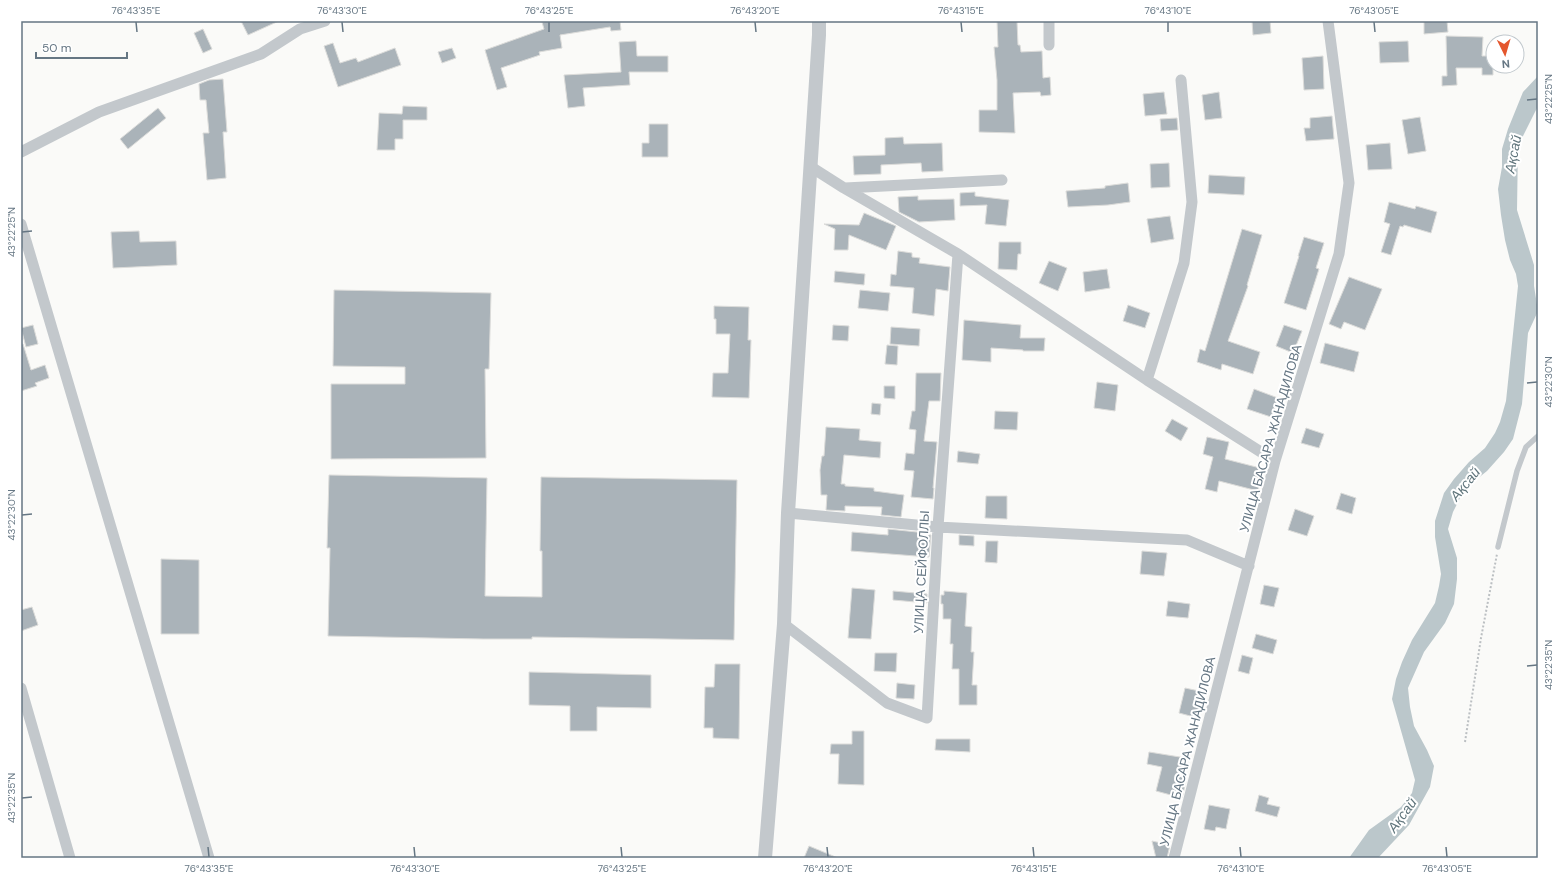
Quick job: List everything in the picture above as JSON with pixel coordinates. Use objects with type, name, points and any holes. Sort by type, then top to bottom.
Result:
[{"type":"street","points":[[21,152],[99,112],[261,54],[298,25],[325,21]]},
{"type":"street","points":[[765,858],[784,624],[788,513],[819,21]]},
{"type":"street","points":[[1049,21],[1049,45]]},
{"type":"street","name":"УЛИЦА БАСАРА ЖАНАДИЛОВА","points":[[1174,858],[1276,461],[1339,254],[1349,183],[1328,21]]},
{"type":"street","points":[[1147,380],[1184,263],[1192,202],[1181,80]]},
{"type":"street","points":[[811,167],[844,188],[958,254],[1147,380],[1276,461]]},
{"type":"street","points":[[844,188],[1002,180]]},
{"type":"street","points":[[21,224],[210,858]]},
{"type":"street","name":"УЛИЦА СЕЙФОЛЛЫ","points":[[784,624],[887,703],[927,718],[938,527],[958,254]]},
{"type":"street","points":[[788,513],[938,527],[1187,540],[1249,566]]},
{"type":"street","points":[[21,688],[70,858]]},
{"type":"lane","points":[[1498,547],[1516,470],[1526,447],[1538,436]]},
{"type":"path","points":[[1464,742],[1480,638],[1498,547]]},
{"type":"water","name":"Ақсай","points":[[1538,76],[1538,106],[1518,146],[1517,210],[1534,265],[1534,286],[1538,311],[1528,333],[1522,404],[1513,439],[1504,452],[1487,471],[1472,483],[1460,498],[1453,512],[1448,529],[1457,558],[1457,579],[1454,604],[1445,623],[1424,652],[1408,688],[1414,726],[1434,766],[1430,787],[1409,825],[1378,858],[1349,858],[1369,830],[1401,807],[1412,793],[1415,780],[1392,699],[1396,679],[1402,662],[1412,640],[1435,603],[1441,574],[1435,537],[1435,521],[1444,493],[1469,462],[1485,448],[1500,422],[1506,401],[1518,286],[1516,274],[1510,260],[1505,240],[1498,189],[1502,167],[1502,149],[1508,129],[1523,92]]},
{"type":"building","points":[[241,21],[279,21],[248,35]]},
{"type":"building","points":[[620,21],[621,30],[611,31],[610,27],[560,35],[562,48],[539,52],[540,55],[501,68],[507,87],[497,90],[485,50],[544,29],[542,22]]},
{"type":"building","points":[[997,21],[1017,21],[1018,45],[1020,45],[1021,52],[1042,51],[1043,78],[1050,77],[1051,95],[1041,96],[1040,92],[1013,93],[1015,133],[979,132],[979,110],[997,110],[997,80],[994,47],[998,47]]},
{"type":"building","points":[[1252,21],[1270,21],[1271,33],[1253,35]]},
{"type":"building","points":[[1424,21],[1447,21],[1448,32],[1424,34]]},
{"type":"building","points":[[203,29],[212,49],[203,53],[194,33]]},
{"type":"building","points":[[1446,36],[1483,37],[1482,56],[1485,56],[1485,74],[1493,75],[1482,75],[1482,68],[1456,68],[1457,85],[1442,86],[1442,76],[1447,76]]},
{"type":"building","points":[[636,41],[637,56],[668,56],[668,72],[629,72],[630,85],[583,88],[585,106],[568,108],[564,75],[621,72],[619,42]]},
{"type":"building","points":[[1408,41],[1409,62],[1380,63],[1379,42]]},
{"type":"building","points":[[333,43],[340,63],[356,58],[358,62],[395,48],[401,65],[338,87],[324,46]]},
{"type":"building","points":[[452,48],[456,58],[442,63],[438,52]]},
{"type":"building","points":[[1323,56],[1324,89],[1304,90],[1302,58]]},
{"type":"building","points":[[223,79],[227,132],[223,132],[226,178],[207,180],[203,133],[209,133],[206,100],[200,100],[199,84],[209,80]]},
{"type":"building","points":[[1164,92],[1167,114],[1145,116],[1143,94]]},
{"type":"building","points":[[1219,92],[1222,118],[1205,120],[1202,95]]},
{"type":"building","points":[[403,106],[427,107],[427,120],[403,120],[403,139],[395,139],[395,150],[377,150],[379,113],[402,114]]},
{"type":"building","points":[[158,108],[166,118],[128,149],[120,139]]},
{"type":"building","points":[[1332,116],[1334,139],[1306,141],[1304,128],[1310,128],[1310,118]]},
{"type":"building","points":[[1420,117],[1426,151],[1408,154],[1402,120]]},
{"type":"building","points":[[1177,118],[1178,130],[1161,131],[1160,119]]},
{"type":"building","points":[[649,124],[668,124],[668,157],[642,157],[642,143],[649,143]]},
{"type":"building","points":[[903,137],[904,144],[942,143],[943,171],[922,172],[921,163],[881,165],[881,174],[854,175],[853,156],[885,155],[885,138]]},
{"type":"building","points":[[1390,143],[1392,169],[1368,170],[1366,145]]},
{"type":"building","points":[[1169,163],[1170,187],[1151,188],[1150,164]]},
{"type":"building","points":[[1209,175],[1245,177],[1244,195],[1208,193]]},
{"type":"building","points":[[1128,183],[1130,202],[1108,205],[1068,207],[1066,191],[1105,188],[1105,186]]},
{"type":"building","points":[[975,192],[975,196],[1009,200],[1006,226],[985,224],[987,205],[960,206],[960,193]]},
{"type":"building","points":[[918,196],[918,200],[954,199],[955,220],[919,222],[899,212],[898,197]]},
{"type":"building","points":[[1389,202],[1415,209],[1416,206],[1437,212],[1431,233],[1404,225],[1403,227],[1400,226],[1391,255],[1381,252],[1390,224],[1384,222]]},
{"type":"building","points":[[864,213],[896,226],[886,250],[849,235],[848,250],[834,250],[835,229],[824,224],[859,225]]},
{"type":"building","points":[[1170,216],[1174,239],[1151,243],[1147,219]]},
{"type":"building","points":[[1242,229],[1262,235],[1247,285],[1248,286],[1228,341],[1260,352],[1253,374],[1222,364],[1221,370],[1197,362],[1200,349],[1205,351]]},
{"type":"building","points":[[139,231],[140,242],[176,241],[177,265],[113,268],[111,232]]},
{"type":"building","points":[[1304,237],[1324,243],[1316,268],[1319,269],[1306,310],[1284,303]]},
{"type":"building","points":[[999,242],[1021,242],[1021,254],[1018,254],[1017,270],[998,269]]},
{"type":"building","points":[[898,251],[912,253],[912,257],[920,258],[919,263],[950,267],[948,291],[936,289],[934,316],[912,313],[914,288],[890,286],[891,274],[896,275]]},
{"type":"building","points":[[1049,261],[1067,268],[1058,291],[1039,283]]},
{"type":"building","points":[[1107,269],[1110,288],[1085,292],[1083,272]]},
{"type":"building","points":[[835,271],[865,274],[864,285],[834,282]]},
{"type":"building","points":[[1349,277],[1382,289],[1365,330],[1344,322],[1341,329],[1329,324]]},
{"type":"building","points":[[334,290],[491,293],[489,369],[485,369],[486,458],[331,459],[331,384],[405,384],[405,367],[333,366]]},
{"type":"building","points":[[860,290],[890,293],[888,311],[858,308]]},
{"type":"building","points":[[1128,305],[1150,313],[1145,328],[1123,321]]},
{"type":"building","points":[[714,306],[749,307],[748,340],[751,340],[749,398],[712,397],[713,373],[728,373],[730,334],[716,334]]},
{"type":"building","points":[[964,320],[1021,325],[1020,338],[1045,338],[1044,351],[991,348],[991,362],[962,360]]},
{"type":"building","points":[[33,325],[38,344],[26,347],[21,328]]},
{"type":"building","points":[[833,325],[849,326],[848,341],[832,340]]},
{"type":"building","points":[[1284,325],[1302,331],[1293,353],[1276,346]]},
{"type":"building","points":[[891,327],[920,329],[919,346],[890,344]]},
{"type":"building","points":[[1325,343],[1359,352],[1354,372],[1320,363]]},
{"type":"building","points":[[21,344],[23,344],[31,370],[45,365],[49,378],[35,383],[37,386],[21,391]]},
{"type":"building","points":[[887,345],[898,346],[897,365],[885,364]]},
{"type":"building","points":[[916,373],[941,373],[940,401],[929,401],[924,441],[937,442],[933,499],[911,497],[914,471],[904,470],[906,453],[914,454],[916,430],[909,429],[912,411],[915,411]]},
{"type":"building","points":[[1097,382],[1118,385],[1115,411],[1094,408]]},
{"type":"building","points":[[884,386],[895,386],[895,399],[884,398]]},
{"type":"building","points":[[1254,389],[1278,398],[1271,417],[1247,409]]},
{"type":"building","points":[[872,403],[881,404],[880,415],[871,414]]},
{"type":"building","points":[[995,411],[1018,412],[1017,430],[994,429]]},
{"type":"building","points":[[1172,419],[1188,428],[1181,441],[1165,431]]},
{"type":"building","points":[[826,427],[860,429],[859,440],[881,442],[880,458],[844,455],[841,484],[845,484],[845,486],[874,488],[874,491],[904,495],[901,517],[881,515],[882,507],[845,506],[845,511],[826,510],[827,495],[821,495],[820,470],[822,456],[824,456]]},
{"type":"building","points":[[1306,428],[1324,434],[1319,448],[1301,443]]},
{"type":"building","points":[[1207,437],[1229,442],[1225,459],[1264,469],[1258,491],[1219,481],[1217,492],[1205,489],[1213,457],[1203,454]]},
{"type":"building","points":[[958,451],[980,454],[978,464],[957,462]]},
{"type":"building","points":[[329,475],[487,478],[485,596],[542,597],[542,551],[540,551],[541,477],[737,480],[734,640],[532,637],[532,639],[484,639],[328,636],[330,548],[327,548]]},
{"type":"building","points":[[1341,493],[1356,498],[1352,514],[1336,509]]},
{"type":"building","points":[[986,496],[1007,496],[1007,519],[985,518]]},
{"type":"building","points":[[1295,509],[1314,516],[1307,536],[1288,530]]},
{"type":"building","points":[[888,529],[931,535],[929,557],[851,551],[852,532],[888,535]]},
{"type":"building","points":[[959,535],[974,536],[974,546],[959,545]]},
{"type":"building","points":[[986,541],[998,541],[997,563],[985,562]]},
{"type":"building","points":[[1142,551],[1167,553],[1164,576],[1140,574]]},
{"type":"building","points":[[161,559],[199,560],[199,634],[161,634]]},
{"type":"building","points":[[1264,585],[1279,588],[1274,607],[1260,604]]},
{"type":"building","points":[[852,588],[875,590],[871,639],[848,638]]},
{"type":"building","points":[[893,591],[927,594],[927,603],[893,600]]},
{"type":"building","points":[[944,591],[967,593],[965,626],[972,627],[971,652],[974,652],[972,685],[977,685],[977,705],[959,705],[959,669],[952,669],[953,644],[950,644],[951,619],[943,619],[943,604],[941,604],[941,595],[944,595]]},
{"type":"building","points":[[1168,601],[1190,604],[1188,618],[1166,616]]},
{"type":"building","points":[[32,607],[38,625],[21,631],[21,610]]},
{"type":"building","points":[[1256,634],[1277,640],[1273,654],[1252,648]]},
{"type":"building","points":[[875,653],[897,653],[896,672],[874,671]]},
{"type":"building","points":[[1242,655],[1253,658],[1249,674],[1238,671]]},
{"type":"building","points":[[715,664],[740,664],[739,739],[713,738],[713,728],[704,728],[705,687],[714,687]]},
{"type":"building","points":[[529,672],[651,675],[651,708],[597,707],[597,731],[570,731],[570,706],[529,705]]},
{"type":"building","points":[[897,683],[915,685],[914,699],[896,698]]},
{"type":"building","points":[[1185,688],[1204,692],[1198,718],[1179,713]]},
{"type":"building","points":[[852,731],[864,731],[864,785],[838,784],[839,754],[830,754],[831,744],[852,744]]},
{"type":"building","points":[[936,739],[970,739],[970,752],[935,750]]},
{"type":"building","points":[[1149,752],[1186,758],[1183,780],[1186,781],[1182,798],[1156,791],[1162,767],[1147,764]]},
{"type":"building","points":[[1259,795],[1269,798],[1267,804],[1280,807],[1277,817],[1255,811]]},
{"type":"building","points":[[1209,805],[1230,809],[1226,829],[1216,827],[1215,831],[1204,829]]},
{"type":"building","points":[[1152,841],[1170,845],[1167,858],[1156,858]]},
{"type":"building","points":[[809,846],[838,858],[804,858]]}]
